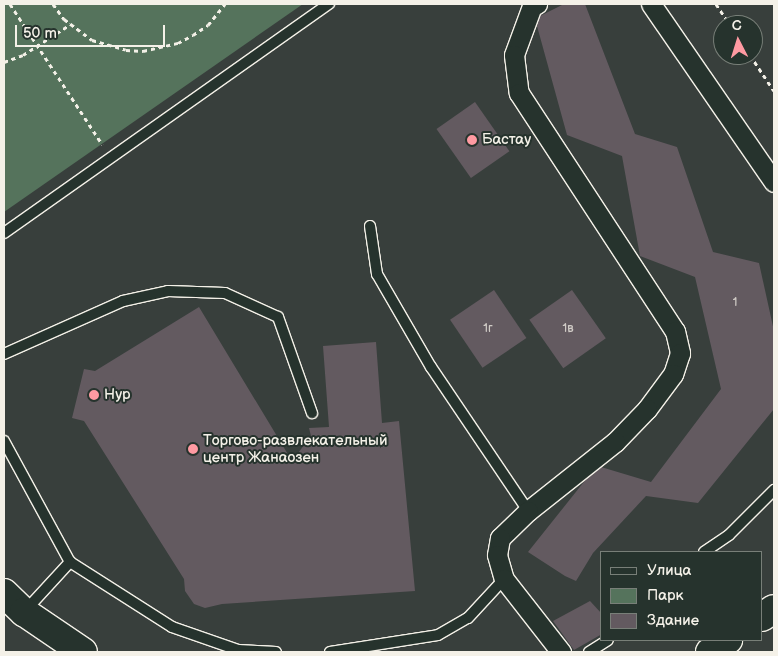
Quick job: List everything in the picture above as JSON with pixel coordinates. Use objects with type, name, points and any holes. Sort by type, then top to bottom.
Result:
[{"type":"street","points":[[537,4],[532,6],[514,55],[519,93],[675,331],[680,353],[673,374],[647,409],[615,442],[528,512],[500,538],[497,555],[504,579],[560,652]]},
{"type":"street","points":[[651,4],[774,182]]},
{"type":"street","points":[[4,593],[24,612],[83,652]]},
{"type":"street","points":[[763,616],[774,609]]},
{"type":"street","points":[[710,652],[726,641]]},
{"type":"lane","points":[[4,234],[330,4]]},
{"type":"lane","points":[[370,226],[377,274],[431,366],[528,512]]},
{"type":"lane","points":[[4,354],[123,301],[168,291],[225,293],[278,317],[312,413]]},
{"type":"lane","points":[[4,441],[70,562],[172,627],[238,650],[276,652]]},
{"type":"lane","points":[[705,551],[729,534],[774,490]]},
{"type":"lane","points":[[24,612],[70,562]]},
{"type":"lane","points":[[330,652],[438,635],[468,618],[504,579]]},
{"type":"lane","points":[[589,652],[606,641]]},
{"type":"path","points":[[10,4],[102,144]]},
{"type":"path","points":[[53,4],[71,24],[92,40],[126,50],[161,49],[194,35],[208,25],[225,4]]},
{"type":"path","points":[[716,4],[723,15]]},
{"type":"path","points":[[4,62],[23,55],[71,24]]},
{"type":"path","points":[[757,65],[774,91]]},
{"type":"green space","points":[[4,4],[303,4],[4,212]]},
{"type":"building","points":[[564,4],[585,4],[635,134],[677,147],[713,252],[759,263],[774,331],[774,409],[698,503],[646,496],[593,553],[576,581],[528,552],[587,478],[601,467],[651,482],[721,389],[695,277],[640,256],[622,156],[567,135],[537,26],[540,16]]},
{"type":"building","name":"Бастау","points":[[475,102],[509,151],[471,178],[436,129]]},
{"type":"building","points":[[494,290],[526,338],[482,368],[450,320]]},
{"type":"building","points":[[572,290],[606,338],[563,368],[529,320]]},
{"type":"building","name":"Торгово-развлекательный центр Жанаозен","points":[[199,307],[292,461],[311,436],[309,428],[329,427],[323,346],[376,342],[382,423],[399,421],[415,591],[222,604],[205,608],[194,604],[185,591],[184,579],[84,421],[72,418],[84,369],[95,371]]},
{"type":"building","points":[[590,601],[600,612],[600,635],[574,650],[553,621]]},
{"type":"place","name":"Бастау","points":[[472,140]]},
{"type":"place","name":"Нур","points":[[94,395]]},
{"type":"place","name":"Торгово-развлекательный центр Жанаозен","points":[[193,449]]}]
